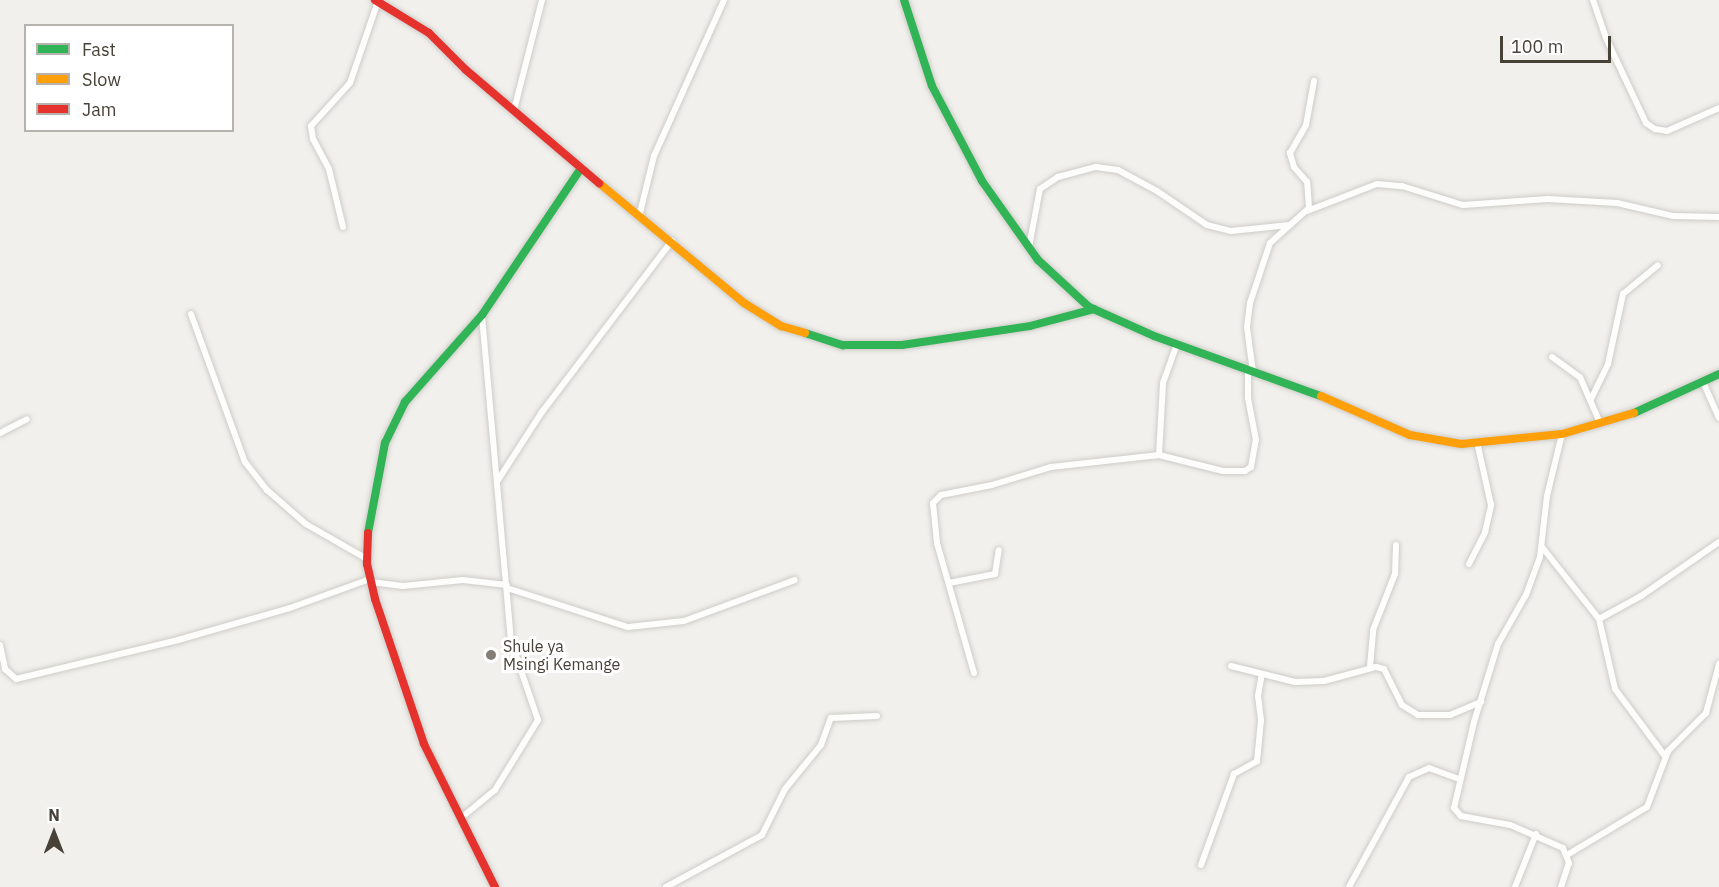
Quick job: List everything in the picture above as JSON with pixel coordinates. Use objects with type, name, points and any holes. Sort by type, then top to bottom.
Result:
[{"type":"street","points":[[514,110],[542,0]]},
{"type":"street","points":[[639,217],[654,156],[724,0]]},
{"type":"street","points":[[904,0],[932,86],[982,181],[1038,260],[1094,309],[1177,344],[1336,401],[1410,435],[1461,444],[1562,434],[1646,409],[1719,374]]},
{"type":"street","points":[[1593,0],[1606,38],[1646,123],[1655,129],[1667,131],[1719,108]]},
{"type":"street","points":[[343,227],[337,196],[311,126],[350,83],[377,1],[429,33],[514,110],[639,217],[672,241],[744,303],[781,326],[843,345],[902,345],[1030,326],[1094,309]]},
{"type":"street","points":[[1307,211],[1307,182],[1294,167],[1290,153],[1306,125],[1314,81]]},
{"type":"street","points":[[1029,247],[1040,189],[1058,177],[1096,167],[1118,170],[1158,191],[1207,225],[1231,231],[1290,225]]},
{"type":"street","points":[[495,887],[432,766],[371,581],[367,560],[375,477],[385,443],[405,402],[482,315],[581,168]]},
{"type":"street","points":[[974,673],[934,522],[936,498],[1052,467],[1160,455],[1223,471],[1245,471],[1251,467],[1256,440],[1248,398],[1251,371],[1248,327],[1250,303],[1270,243],[1307,211],[1377,184],[1402,186],[1463,205],[1548,199],[1617,203],[1674,216],[1719,217]]},
{"type":"street","points":[[498,480],[542,412],[672,241]]},
{"type":"street","points":[[1591,399],[1608,364],[1623,294],[1658,265]]},
{"type":"street","points":[[191,314],[245,462],[267,490],[306,524],[367,560]]},
{"type":"street","points":[[461,818],[495,790],[538,720],[511,641],[482,315]]},
{"type":"street","points":[[1160,455],[1163,382],[1177,344]]},
{"type":"street","points":[[1552,357],[1580,377],[1600,423]]},
{"type":"street","points":[[1703,382],[1719,418]]},
{"type":"street","points":[[0,433],[27,419]]},
{"type":"street","points":[[1561,887],[1568,872],[1567,855],[1563,848],[1536,834],[1458,814],[1454,795],[1498,644],[1526,595],[1542,547],[1547,496],[1562,434]]},
{"type":"street","points":[[1469,564],[1485,532],[1491,506],[1477,442]]},
{"type":"street","points":[[1599,619],[1641,596],[1719,542]]},
{"type":"street","points":[[1370,667],[1373,630],[1395,574],[1396,545]]},
{"type":"street","points":[[1542,547],[1599,619],[1615,689],[1665,756]]},
{"type":"street","points":[[949,583],[995,574],[999,550]]},
{"type":"street","points":[[0,645],[5,669],[16,679],[178,640],[290,608],[371,581],[403,586],[463,580],[507,586],[628,627],[684,621],[795,580]]},
{"type":"street","points":[[1567,855],[1647,807],[1655,794],[1665,756],[1698,724],[1711,699],[1719,664]]},
{"type":"street","points":[[1231,666],[1295,682],[1324,681],[1370,667],[1384,669],[1408,712],[1450,715],[1480,702]]},
{"type":"street","points":[[1201,865],[1234,774],[1257,762],[1261,720],[1258,696],[1262,674]]},
{"type":"street","points":[[1711,699],[1719,702]]},
{"type":"street","points":[[666,887],[762,835],[785,789],[820,745],[831,718],[877,716]]},
{"type":"street","points":[[1349,887],[1408,777],[1430,768],[1460,779]]},
{"type":"street","points":[[1515,887],[1536,834]]},
{"type":"traffic: fast","points":[[904,0],[932,86],[982,181],[1038,260],[1089,307],[1154,336],[1321,396]]},
{"type":"traffic: fast","points":[[368,533],[385,443],[405,402],[482,315],[581,168]]},
{"type":"traffic: fast","points":[[805,333],[843,345],[902,345],[1030,326],[1094,309]]},
{"type":"traffic: fast","points":[[1634,413],[1719,374]]},
{"type":"traffic: slow","points":[[599,183],[744,303],[781,326],[805,333]]},
{"type":"traffic: slow","points":[[1321,396],[1410,435],[1461,444],[1562,434],[1634,413]]},
{"type":"traffic: jam","points":[[375,0],[429,33],[466,70],[599,183]]},
{"type":"traffic: jam","points":[[368,533],[367,564],[375,599],[424,744],[495,887]]},
{"type":"place","name":"Shule ya Msingi Kemange","points":[[491,655]]}]
